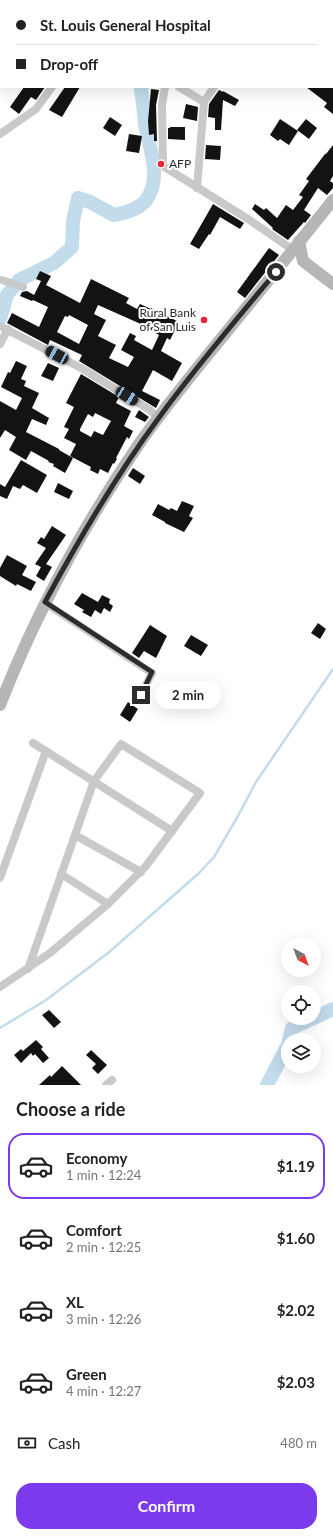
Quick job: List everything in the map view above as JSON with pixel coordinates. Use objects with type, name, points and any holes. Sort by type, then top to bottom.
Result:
[{"type":"main road","points":[[0,705],[45,602],[60,573],[104,499],[158,418],[333,200]]},
{"type":"main road","points":[[296,245],[303,261],[333,284]]},
{"type":"main road","points":[[285,260],[303,261]]},
{"type":"street","points":[[0,134],[36,109],[51,88]]},
{"type":"street","points":[[165,88],[162,105],[163,166],[248,219],[296,245]]},
{"type":"street","points":[[181,88],[204,102]]},
{"type":"street","points":[[197,188],[204,102],[213,88]]},
{"type":"street","points":[[1,282],[23,287]]},
{"type":"street","points":[[0,344],[3,327],[81,368],[150,410],[158,418]]},
{"type":"street","points":[[45,602],[152,672],[141,695]]},
{"type":"street","points":[[33,743],[172,831]]},
{"type":"street","points":[[0,987],[28,969],[50,953],[108,904],[140,872],[200,793],[122,744],[94,781],[28,969]]},
{"type":"street","points":[[0,878],[46,751]]},
{"type":"street","points":[[75,835],[140,872]]},
{"type":"street","points":[[61,874],[108,904]]},
{"type":"street","points":[[35,948],[50,953]]},
{"type":"building","points":[[23,88],[44,88],[36,100],[31,97],[19,114],[10,107]]},
{"type":"building","points":[[64,88],[79,88],[62,117],[49,110]]},
{"type":"building","points":[[307,88],[333,88],[333,114],[324,107],[327,103]]},
{"type":"building","points":[[151,89],[159,90],[156,105],[157,141],[154,141],[154,134],[149,135],[148,121]]},
{"type":"building","points":[[219,90],[239,100],[235,106],[223,100],[221,130],[215,130],[215,118],[208,117],[209,104]]},
{"type":"building","points":[[186,104],[198,107],[197,121],[183,118]]},
{"type":"building","points":[[110,117],[122,125],[115,136],[103,128]]},
{"type":"building","points":[[280,119],[298,131],[289,145],[280,139],[278,141],[270,135]]},
{"type":"building","points":[[306,119],[317,128],[309,139],[297,130]]},
{"type":"building","points":[[185,127],[185,140],[168,139],[168,128]]},
{"type":"building","points":[[129,134],[142,136],[139,153],[126,151]]},
{"type":"building","points":[[206,145],[221,146],[220,160],[205,159]]},
{"type":"building","points":[[333,145],[333,176],[330,181],[333,183],[333,188],[327,195],[318,188],[304,210],[311,215],[288,240],[272,229],[273,228],[252,209],[255,204],[264,210],[266,208],[277,218],[286,205],[293,210],[303,197],[299,195],[309,181],[306,179]]},
{"type":"building","points":[[213,204],[244,223],[240,229],[220,217],[210,235],[209,234],[199,249],[190,244]]},
{"type":"building","points":[[269,248],[279,255],[245,298],[237,292]]},
{"type":"building","points":[[40,271],[51,276],[46,285],[80,303],[91,279],[129,298],[126,303],[137,309],[140,304],[179,322],[170,340],[167,338],[161,351],[182,363],[172,381],[153,370],[142,391],[160,400],[156,408],[79,361],[82,355],[50,340],[48,345],[7,323],[12,313],[39,327],[48,307],[20,296],[22,292],[27,291],[34,295],[41,281],[36,279]],"holes":[[[98,305],[143,325],[159,335],[152,350],[134,340],[136,336],[130,333],[121,350],[134,357],[128,367],[109,358],[116,345],[98,336],[106,320],[94,314]],[[69,315],[88,325],[79,344],[57,332],[65,316],[68,317]]]},
{"type":"building","points":[[16,361],[27,366],[21,379],[26,381],[24,386],[39,393],[32,408],[49,418],[46,425],[32,419],[26,432],[73,458],[65,473],[53,466],[54,464],[48,462],[49,461],[31,451],[26,460],[9,450],[16,437],[5,430],[0,438],[0,401],[16,410],[22,398],[1,387],[8,372],[10,373]]},
{"type":"building","points":[[48,363],[59,368],[53,381],[41,376]]},
{"type":"building","points":[[81,374],[119,397],[116,403],[131,411],[124,426],[133,431],[129,439],[127,437],[116,458],[117,459],[114,464],[113,463],[108,473],[100,469],[98,474],[90,470],[91,467],[70,456],[76,444],[64,438],[69,429],[64,427],[74,407],[66,403]],"holes":[[[95,413],[111,421],[103,435],[94,431],[91,437],[80,431],[88,414],[93,417]]]},
{"type":"building","points":[[139,410],[149,417],[145,422],[135,417]]},
{"type":"building","points":[[21,460],[47,475],[37,493],[23,485],[20,489],[13,486],[7,499],[0,496],[0,484],[5,487]]},
{"type":"building","points":[[133,468],[145,476],[140,484],[128,476]]},
{"type":"building","points":[[58,483],[73,491],[69,499],[54,492]]},
{"type":"building","points":[[182,501],[194,506],[189,516],[193,518],[184,532],[152,515],[158,504],[169,510],[171,508],[177,511]]},
{"type":"building","points":[[52,526],[66,535],[46,564],[52,567],[44,581],[36,576],[41,567],[35,564],[46,548],[37,543],[41,537],[44,539]]},
{"type":"building","points":[[7,555],[27,566],[22,575],[36,582],[31,591],[17,584],[16,586],[0,576],[0,568]]},
{"type":"building","points":[[82,593],[98,602],[102,595],[110,599],[109,603],[113,606],[110,612],[104,608],[101,614],[95,610],[91,617],[82,612],[84,610],[74,604]]},
{"type":"building","points":[[318,623],[326,629],[320,639],[311,633]]},
{"type":"building","points":[[150,625],[167,636],[156,658],[144,651],[139,658],[132,653]]},
{"type":"building","points":[[191,635],[208,645],[201,656],[184,646]]},
{"type":"building","points":[[128,702],[138,709],[130,722],[120,715]]},
{"type":"building","points":[[49,1010],[61,1022],[54,1028],[42,1015]]},
{"type":"building","points":[[36,1040],[43,1047],[41,1049],[49,1058],[43,1063],[35,1054],[33,1056],[31,1053],[21,1063],[14,1055],[21,1049],[23,1051]]},
{"type":"building","points":[[91,1050],[107,1065],[98,1074],[92,1068],[96,1064],[86,1055]]},
{"type":"building","points":[[62,1066],[81,1085],[39,1085],[50,1075],[51,1077]]},
{"type":"waterway","points":[[0,319],[7,295],[19,280],[54,263],[72,247],[73,221],[78,198],[90,202],[114,215],[137,207],[147,199],[154,181],[154,171],[145,124],[142,88]]},
{"type":"waterway","points":[[0,1028],[46,1000],[108,953],[198,874],[214,857],[256,782],[333,669]]},
{"type":"waterway","points":[[321,1015],[333,1009]]},
{"type":"waterway","points":[[291,1033],[292,1028],[299,1025]]},
{"type":"waterway","points":[[267,1085],[281,1058]]},
{"type":"place","name":"AFP","points":[[161,164]]},
{"type":"place","name":"Rural Bank of San Luis","points":[[204,320]]},
{"type":"route","points":[[141,695],[152,672],[45,602],[60,573],[104,499],[139,445],[182,387],[276,272]]}]
